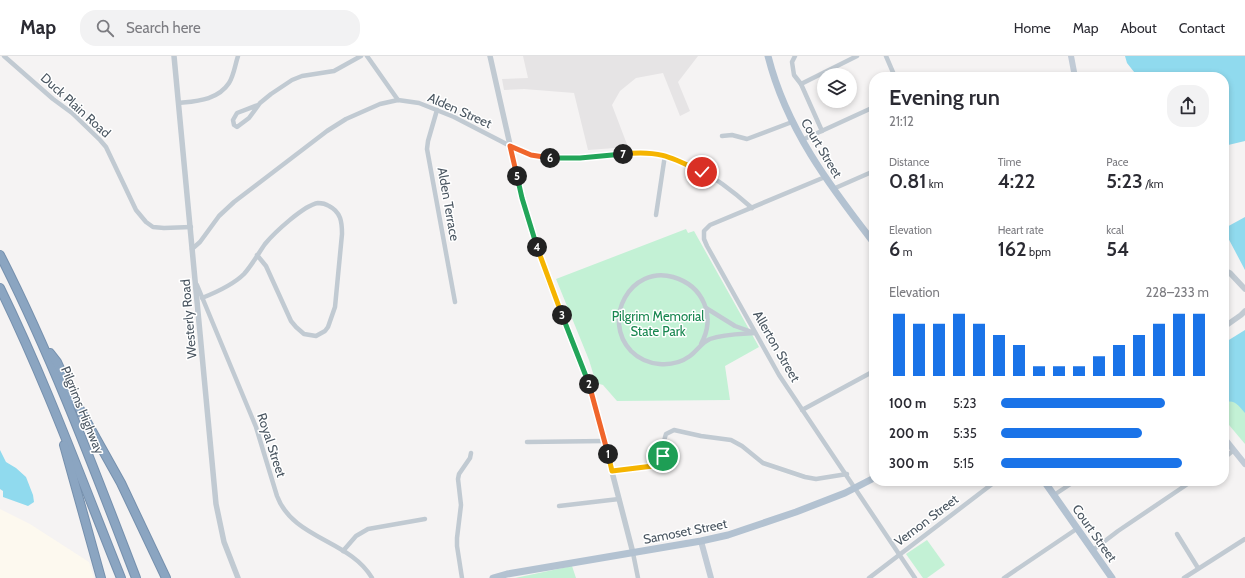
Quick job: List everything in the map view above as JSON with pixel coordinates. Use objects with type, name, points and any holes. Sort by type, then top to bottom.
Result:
[{"type":"highway","name":"Pilgrims Highway","points":[[0,255],[63,393],[136,578]]},
{"type":"highway","name":"Pilgrims Highway","points":[[0,288],[52,404],[121,578]]},
{"type":"highway","points":[[41,342],[56,362],[73,397],[121,483],[166,578]]},
{"type":"highway","points":[[52,404],[101,578]]},
{"type":"main road","name":"Court Street","points":[[768,56],[776,87],[802,140],[833,189],[869,236]]},
{"type":"main road","points":[[1071,56],[1073,72]]},
{"type":"main road","points":[[1229,444],[1245,464]]},
{"type":"main road","name":"Samoset Street","points":[[493,578],[507,574],[728,536],[828,500],[869,481]]},
{"type":"main road","name":"Court Street","points":[[1048,486],[1112,578]]},
{"type":"main road","points":[[701,541],[711,578]]},
{"type":"street","name":"Duck Plain Road","points":[[4,56],[53,99],[72,113],[106,147],[136,210],[146,222],[154,227],[191,227]]},
{"type":"street","name":"Westerly Road","points":[[174,56],[218,519],[226,549],[238,578]]},
{"type":"street","points":[[179,103],[204,100],[220,92],[229,82],[238,56]]},
{"type":"street","points":[[258,105],[237,114],[233,120],[234,125],[237,127],[240,125],[249,118],[258,105],[276,90],[292,80],[302,76],[334,71],[361,56]]},
{"type":"street","points":[[367,56],[398,100]]},
{"type":"street","points":[[490,56],[522,198],[550,283],[589,383],[633,553],[638,578]]},
{"type":"street","points":[[795,56],[792,62],[794,75],[801,84],[822,131]]},
{"type":"street","points":[[801,84],[858,56]]},
{"type":"street","points":[[886,56],[894,72]]},
{"type":"street","name":"Alden Street","points":[[192,249],[200,242],[219,216],[234,202],[327,131],[346,119],[369,108],[398,100],[419,103],[454,117],[510,146],[531,155],[548,158],[580,158],[640,152],[665,155],[715,178],[752,208]]},
{"type":"street","points":[[802,140],[869,109]]},
{"type":"street","name":"Alden Terrace","points":[[437,110],[428,140],[427,149],[455,302]]},
{"type":"street","points":[[722,136],[732,135],[748,139],[792,122]]},
{"type":"street","points":[[656,215],[665,155]]},
{"type":"street","points":[[833,189],[869,172]]},
{"type":"street","name":"Allerton Street","points":[[825,177],[710,225],[706,228],[704,233],[707,246],[779,375],[847,474],[915,578]]},
{"type":"street","points":[[202,298],[223,289],[243,275],[257,255],[266,243],[275,233],[303,210],[318,203],[326,204],[338,213],[342,222],[342,234],[335,307],[331,322],[325,331],[316,336],[300,332],[291,320],[266,266],[257,255]]},
{"type":"street","points":[[1229,272],[1245,289]]},
{"type":"street","points":[[661,275],[674,277],[687,284],[699,295],[706,308],[708,320],[707,328],[705,336],[700,344],[690,356],[673,364],[646,361],[638,357],[626,344],[620,331],[618,318],[624,298],[629,291],[641,281],[661,275]]},
{"type":"street","name":"Royal Street","points":[[196,283],[256,427],[276,496],[281,507],[286,514],[299,525],[358,560],[372,578]]},
{"type":"street","points":[[706,308],[734,326],[755,333]]},
{"type":"street","points":[[1229,323],[1245,311]]},
{"type":"street","points":[[700,344],[713,338],[755,333]]},
{"type":"street","points":[[802,410],[869,374]]},
{"type":"street","points":[[612,471],[653,466],[658,463],[663,456],[666,434],[674,430],[701,436],[731,440],[742,446],[763,463],[798,476],[812,479],[847,474]]},
{"type":"street","points":[[527,442],[604,441]]},
{"type":"street","points":[[1229,454],[1234,450]]},
{"type":"street","points":[[462,578],[457,546],[461,505],[458,479],[459,474],[470,458],[471,453]]},
{"type":"street","name":"Vernon Street","points":[[869,578],[989,486]]},
{"type":"street","points":[[1054,495],[1068,486]]},
{"type":"street","points":[[1093,550],[1118,531],[1185,486]]},
{"type":"street","points":[[559,506],[619,499]]},
{"type":"street","points":[[343,551],[356,536],[368,530],[425,519]]},
{"type":"street","points":[[1004,578],[1078,528]]},
{"type":"street","points":[[1177,534],[1198,568]]},
{"type":"street","points":[[1184,578],[1245,539]]},
{"type":"shaded area","points":[[523,56],[698,56],[678,82],[690,111],[680,116],[663,73],[636,78],[620,91],[612,105],[628,147],[588,150],[574,93],[524,89],[504,90],[502,79],[528,78]]},
{"type":"shaded area","points":[[0,509],[30,524],[89,562],[94,578],[0,578]]},
{"type":"green space","name":"Pilgrim Memorial State Park","points":[[686,229],[688,233],[694,231],[759,347],[725,366],[730,400],[617,401],[603,385],[596,383],[589,360],[556,279]]},
{"type":"green space","points":[[1229,391],[1245,402],[1245,444],[1229,425]]},
{"type":"green space","points":[[927,540],[945,565],[927,578],[923,578],[906,554]]},
{"type":"green space","points":[[572,566],[576,578],[515,578]]},
{"type":"water","points":[[1125,56],[1245,56],[1245,141],[1229,145],[1229,72],[1134,72],[1127,63]]},
{"type":"water","points":[[1245,217],[1245,270],[1229,240],[1229,226]]},
{"type":"water","points":[[1245,330],[1245,413],[1238,405],[1231,401],[1229,402],[1229,340]]},
{"type":"water","points":[[0,450],[6,462],[26,477],[34,502],[28,506],[3,497],[3,491],[0,489]]},
{"type":"route","points":[[663,456],[661,460],[653,466],[612,471],[589,383],[541,260],[522,198],[510,146],[531,155],[548,158],[580,158],[640,152],[656,153],[669,156],[702,172]]}]
